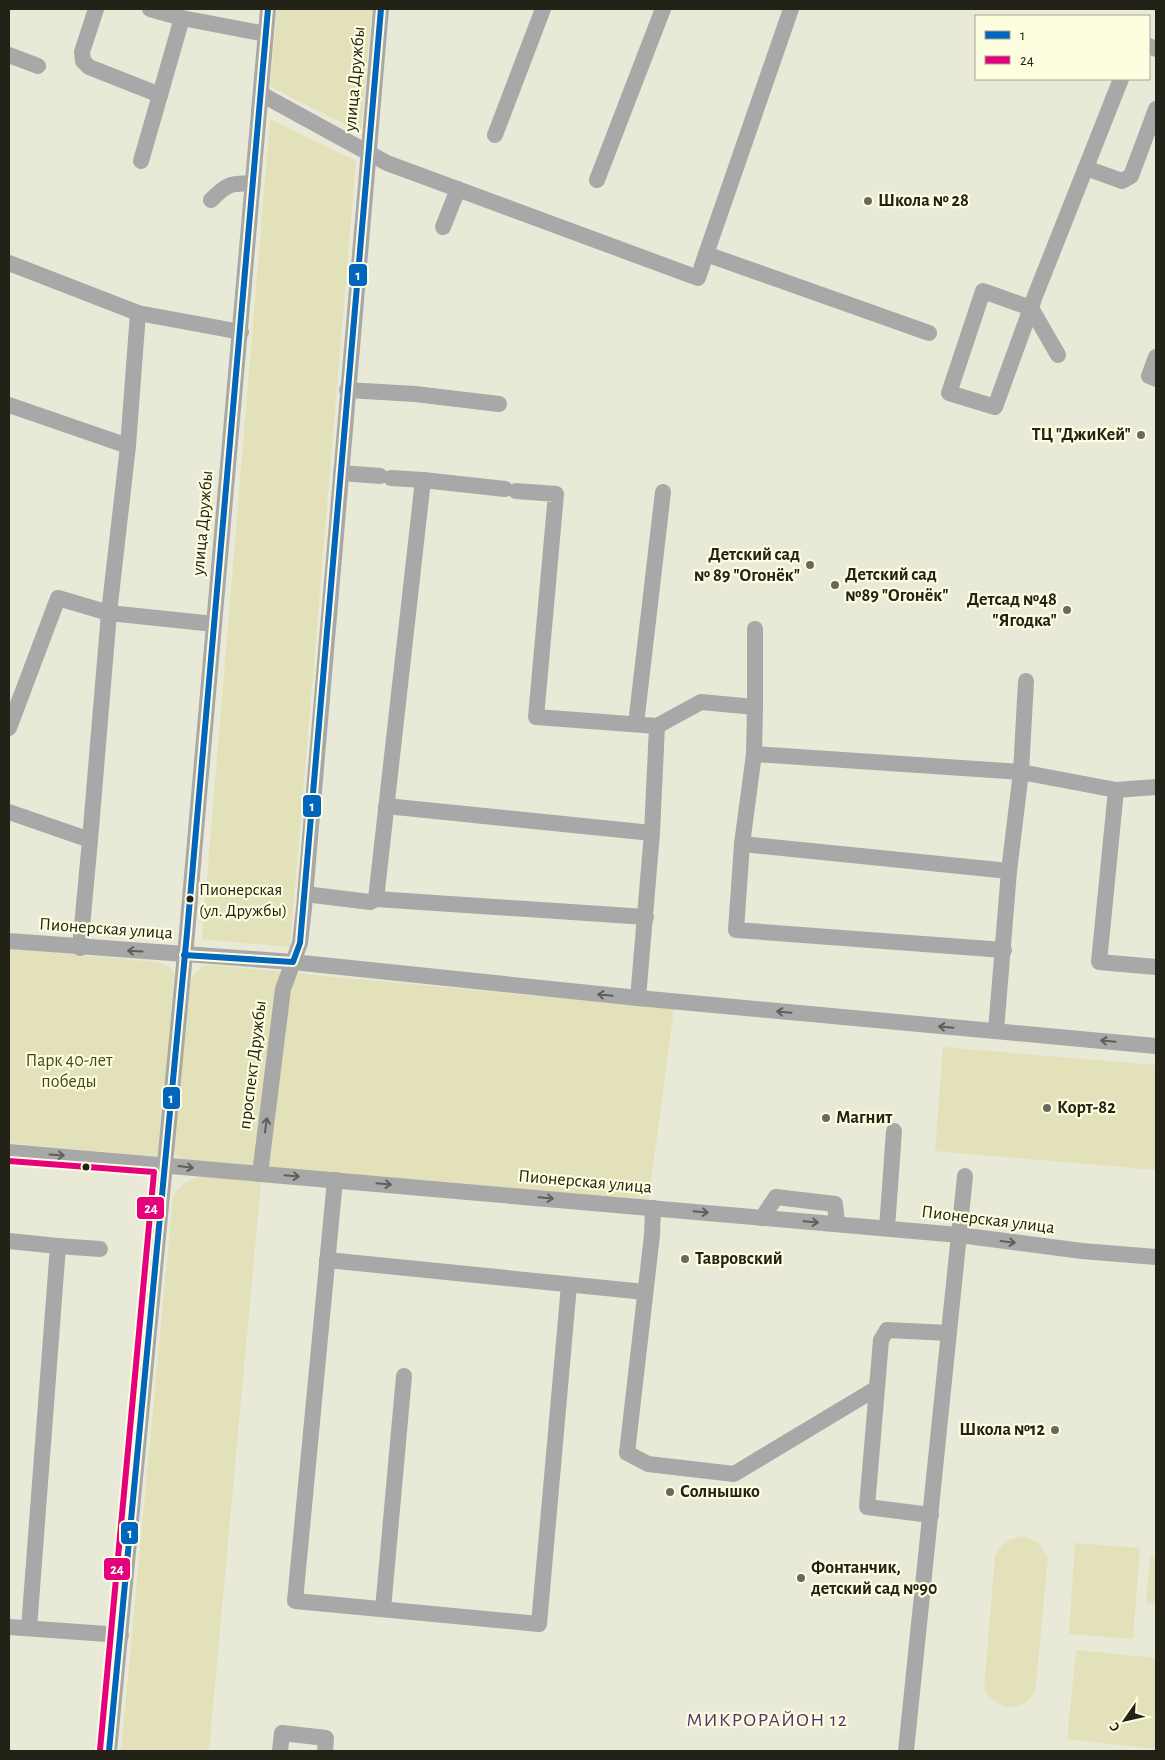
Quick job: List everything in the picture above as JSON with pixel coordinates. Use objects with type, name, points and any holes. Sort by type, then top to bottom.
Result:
[{"type":"street","points":[[96,9],[82,52],[83,61],[89,67],[160,95]]},
{"type":"street","points":[[150,9],[182,18],[266,34]]},
{"type":"street","name":"улица Дружбы","points":[[184,954],[241,332],[268,9]]},
{"type":"street","name":"улица Дружбы","points":[[293,962],[300,943],[306,894],[347,390],[381,9]]},
{"type":"street","points":[[495,135],[543,9]]},
{"type":"street","points":[[597,180],[663,9]]},
{"type":"street","points":[[369,152],[387,163],[698,278],[791,9]]},
{"type":"street","points":[[141,161],[182,18]]},
{"type":"street","points":[[9,55],[38,66]]},
{"type":"street","points":[[1058,355],[1031,308],[983,292],[949,393],[995,407],[1031,308],[1121,80]]},
{"type":"street","name":"улица Дружбы","points":[[261,94],[369,152]]},
{"type":"street","points":[[1086,168],[1122,182],[1131,176],[1156,109]]},
{"type":"street","points":[[211,200],[222,189],[235,182],[253,184]]},
{"type":"street","points":[[443,227],[458,189]]},
{"type":"street","points":[[706,254],[930,333]]},
{"type":"street","points":[[9,263],[138,313],[241,332]]},
{"type":"street","points":[[80,948],[109,613],[128,446],[138,313]]},
{"type":"street","points":[[1156,356],[1149,376],[1156,379]]},
{"type":"street","points":[[347,390],[415,394],[499,404]]},
{"type":"street","points":[[9,405],[128,446]]},
{"type":"street","points":[[341,473],[556,494],[536,717],[657,726],[701,702],[756,707]]},
{"type":"street","points":[[376,899],[423,480]]},
{"type":"street","points":[[636,724],[662,492]]},
{"type":"street","points":[[9,728],[58,598],[109,613],[214,624]]},
{"type":"street","points":[[755,629],[756,707],[754,754],[742,844],[736,930],[1004,950]]},
{"type":"street","points":[[996,1031],[1009,871],[1021,772],[1026,681]]},
{"type":"street","points":[[638,998],[652,832],[657,726]]},
{"type":"street","points":[[754,754],[1021,772],[1116,790],[1156,787]]},
{"type":"street","points":[[1116,790],[1098,962],[1156,967]]},
{"type":"street","points":[[386,806],[652,832]]},
{"type":"street","points":[[9,812],[90,840]]},
{"type":"street","points":[[742,844],[1009,871]]},
{"type":"street","points":[[306,894],[370,902],[376,899],[646,917]]},
{"type":"street","name":"Пионерская улица","points":[[9,941],[80,948],[293,962],[638,998],[1156,1046]]},
{"type":"street","points":[[109,1751],[184,954]]},
{"type":"street","name":"проспект Дружбы","points":[[260,1174],[283,989],[293,962]]},
{"type":"street","points":[[887,1228],[894,1131]]},
{"type":"street","name":"Пионерская улица","points":[[9,1152],[887,1228],[960,1235],[1082,1251],[1156,1257]]},
{"type":"street","points":[[906,1751],[909,1673],[931,1515],[965,1176]]},
{"type":"street","points":[[335,1180],[295,1601],[539,1624],[569,1285]]},
{"type":"street","points":[[653,1208],[627,1453],[648,1464],[734,1474],[877,1388]]},
{"type":"street","points":[[9,1241],[100,1249]]},
{"type":"street","points":[[29,1628],[58,1246]]},
{"type":"street","points":[[327,1260],[645,1292]]},
{"type":"street","points":[[931,1515],[867,1508],[881,1340],[887,1330],[949,1333]]},
{"type":"street","points":[[383,1610],[404,1376]]},
{"type":"street","points":[[9,1627],[121,1635]]},
{"type":"street","points":[[280,1751],[282,1733],[326,1738],[325,1751]]},
{"type":"green space","points":[[277,9],[372,9],[361,132],[270,87]]},
{"type":"green space","points":[[270,119],[356,161],[290,947],[202,939]]},
{"type":"green space","name":"Парк 40-лет победы","points":[[9,949],[158,962],[168,966],[174,972],[159,1157],[9,1143]]},
{"type":"green space","points":[[210,965],[674,1009],[648,1203],[181,1160],[175,1155],[173,1147],[191,979],[202,966]]},
{"type":"green space","name":"Корт-82","points":[[943,1047],[1156,1065],[1156,1170],[935,1151]]},
{"type":"green space","points":[[204,1176],[261,1182],[209,1751],[121,1751],[173,1196],[186,1182]]},
{"type":"green space","points":[[1022,1536],[1039,1543],[1048,1558],[1035,1692],[1023,1704],[1009,1707],[995,1702],[984,1689],[995,1556],[1005,1541]]},
{"type":"green space","points":[[1075,1543],[1140,1548],[1133,1639],[1069,1634]]},
{"type":"green space","points":[[1150,1557],[1156,1558],[1156,1604],[1146,1603]]},
{"type":"green space","points":[[1076,1650],[1156,1658],[1156,1749],[1067,1739]]},
{"type":"transit line","name":"1","points":[[109,1751],[187,933],[268,9]]},
{"type":"transit line","name":"1","points":[[184,955],[293,962],[300,943],[381,9]]},
{"type":"transit line","name":"24","points":[[9,1161],[154,1172],[100,1750]]},
{"type":"place","name":"Школа № 28","points":[[868,201]]},
{"type":"place","name":"ТЦ \"ДжиКей\"","points":[[1141,435]]},
{"type":"place","name":"Детский сад № 89 \"Огонёк\"","points":[[810,565]]},
{"type":"place","name":"Детский сад №89 \"Огонёк\"","points":[[835,585]]},
{"type":"place","name":"Детсад №48 \"Ягодка\"","points":[[1067,610]]},
{"type":"place","name":"Пионерская (ул. Дружбы)","points":[[190,899]]},
{"type":"place","name":"Корт-82","points":[[1047,1108]]},
{"type":"place","name":"Магнит","points":[[826,1118]]},
{"type":"place","name":"Тавровский","points":[[685,1259]]},
{"type":"place","name":"Школа №12","points":[[1055,1430]]},
{"type":"place","name":"Солнышко","points":[[670,1492]]},
{"type":"place","name":"Фонтанчик, детский сад №90","points":[[801,1578]]},
{"type":"district","name":"МИКРОРАЙОН 12","points":[[767,1720]]}]
